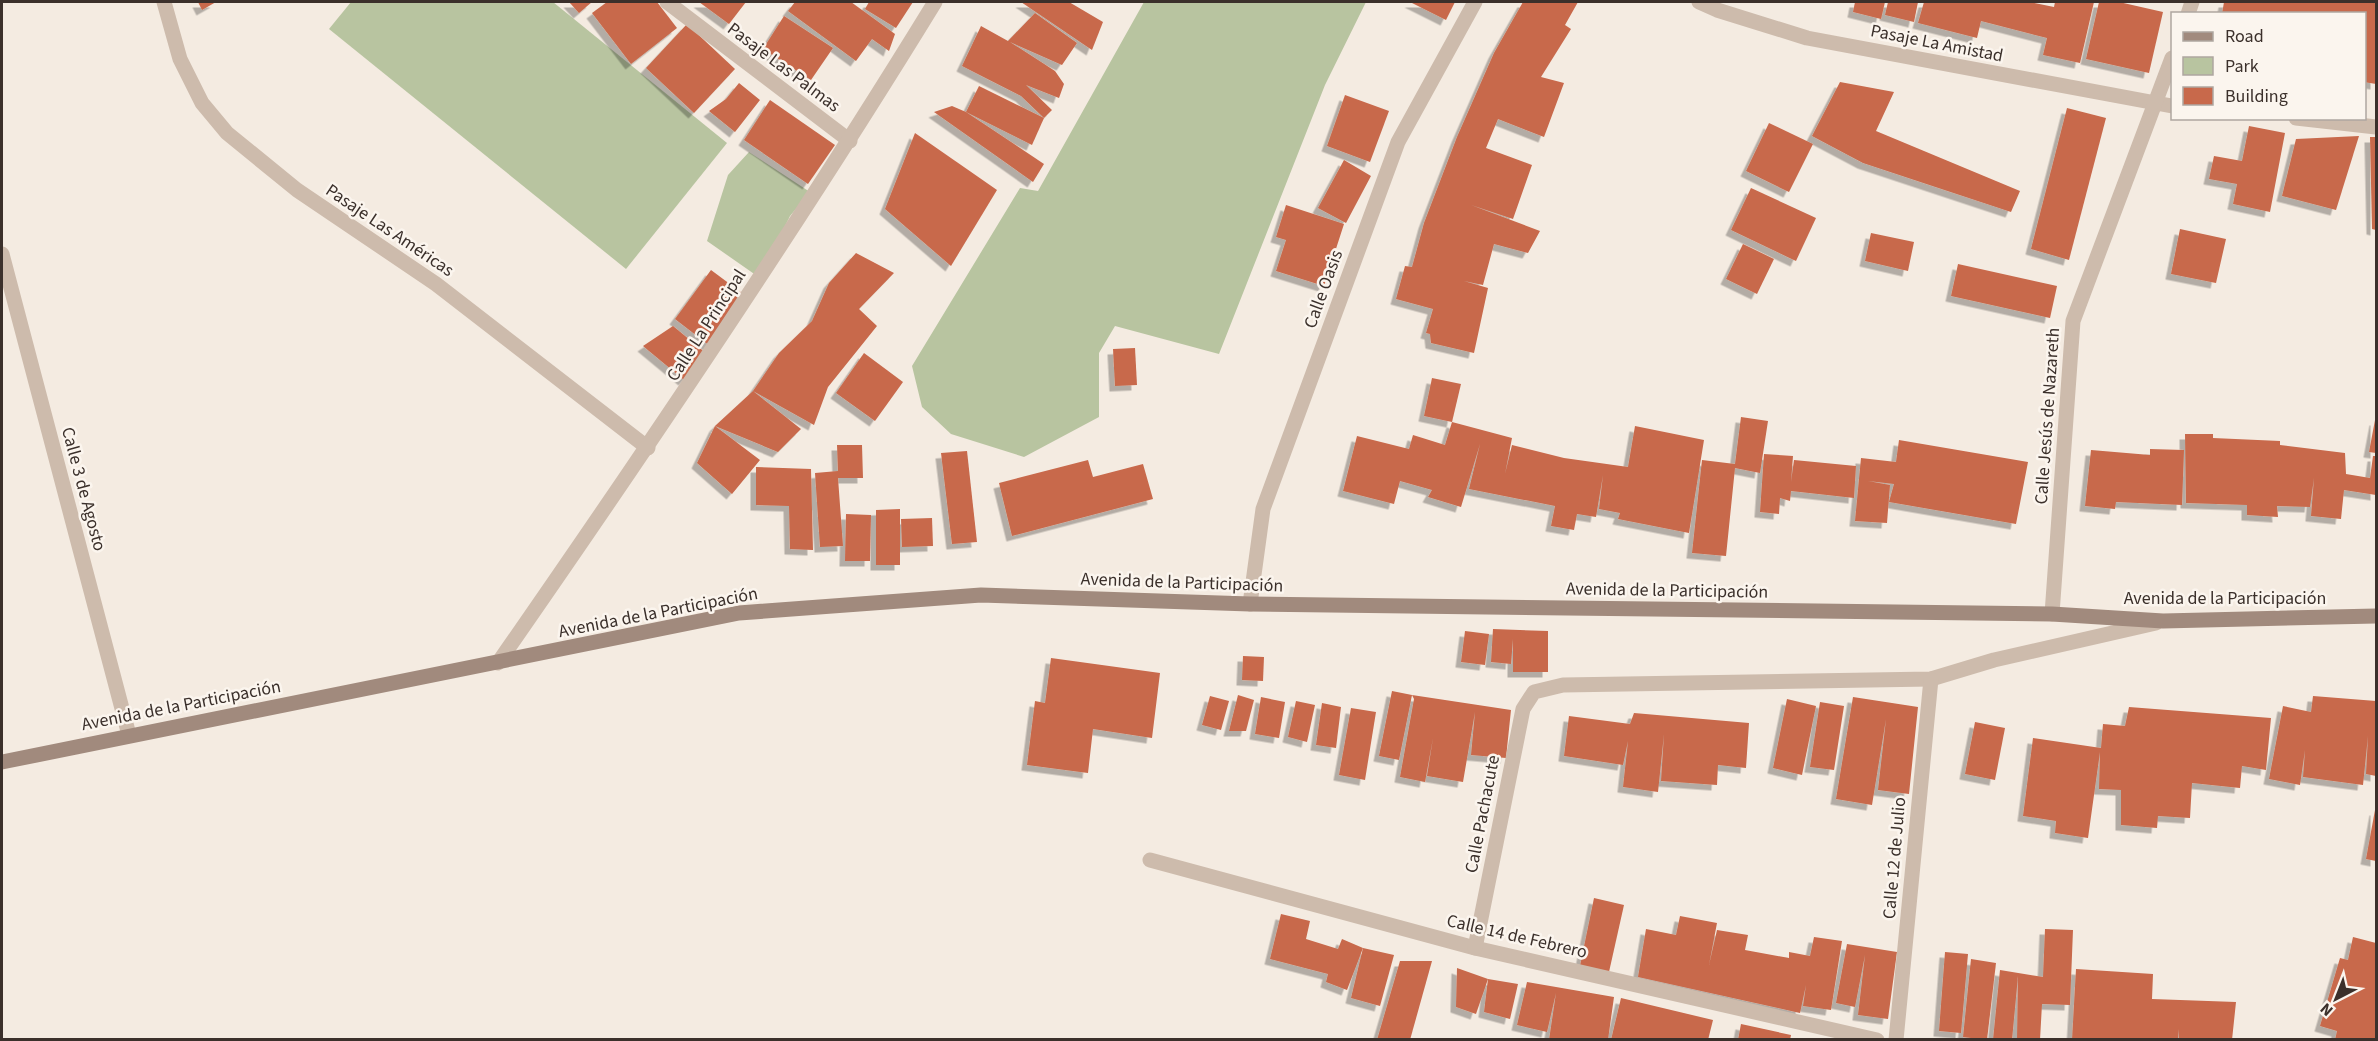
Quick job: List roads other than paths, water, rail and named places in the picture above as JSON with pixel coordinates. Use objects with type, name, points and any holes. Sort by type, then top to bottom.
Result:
[{"type":"main road","name":"Avenida de la Participación","points":[[2,762],[739,613],[981,595],[1250,604],[2052,614],[2163,621],[2376,616]]},
{"type":"street","name":"Pasaje Las Américas","points":[[164,2],[180,59],[202,103],[227,133],[297,190],[436,284],[648,448]]},
{"type":"street","name":"Pasaje Las Palmas","points":[[667,2],[850,141]]},
{"type":"street","name":"Calle La Principal","points":[[498,663],[648,448],[850,141],[935,2]]},
{"type":"street","name":"Calle Oasis","points":[[1250,604],[1263,509],[1398,142],[1475,2]]},
{"type":"street","name":"Pasaje La Amistad","points":[[1700,2],[1717,10],[1807,38],[2171,106]]},
{"type":"street","name":"Calle Jesús de Nazareth","points":[[2052,614],[2073,321],[2157,104],[2171,61]]},
{"type":"street","points":[[2314,120],[2376,127]]},
{"type":"street","name":"Calle 3 de Agosto","points":[[2,262],[129,735]]},
{"type":"street","points":[[1931,679],[1994,660],[2163,621]]},
{"type":"street","name":"Calle Pachacute","points":[[1475,948],[1523,709],[1534,692],[1563,685],[1931,679]]},
{"type":"street","name":"Calle 12 de Julio","points":[[1896,1040],[1931,679]]},
{"type":"street","name":"Calle 14 de Febrero","points":[[1150,860],[1475,948],[1877,1040]]}]
